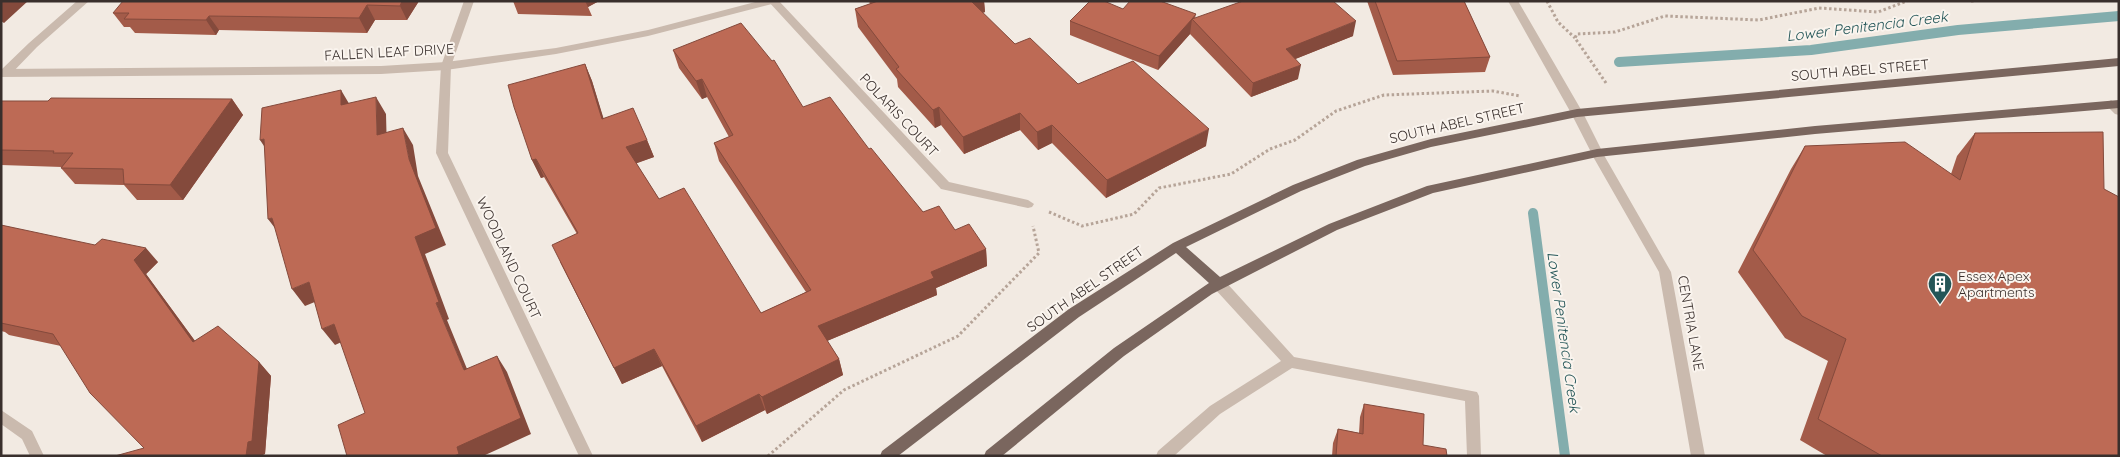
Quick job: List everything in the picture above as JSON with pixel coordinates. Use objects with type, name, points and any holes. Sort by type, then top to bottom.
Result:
[{"type":"main road","name":"SOUTH ABEL STREET","points":[[887,456],[1074,313],[1177,246],[1290,192],[1361,163],[1431,143],[1577,113],[2119,62]]},
{"type":"main road","points":[[991,456],[1119,352],[1219,284],[1333,227],[1431,189],[1597,153],[1834,128],[2116,106]]},
{"type":"main road","points":[[1177,246],[1219,284]]},
{"type":"street","points":[[3,73],[84,1]]},
{"type":"street","name":"WOODLAND COURT","points":[[469,1],[446,66],[442,153],[586,456]]},
{"type":"street","name":"FALLEN LEAF DRIVE","points":[[3,73],[381,70],[446,66],[556,51],[648,33],[772,1]]},
{"type":"street","name":"POLARIS COURT","points":[[772,1],[945,186],[1028,204]]},
{"type":"street","name":"CENTRIA LANE","points":[[1512,1],[1577,113],[1597,153],[1665,272],[1698,456]]},
{"type":"street","points":[[1219,284],[1290,362],[1472,396],[1474,456]]},
{"type":"street","points":[[1162,456],[1215,410],[1290,362]]},
{"type":"street","points":[[1,416],[27,435],[37,456]]},
{"type":"path","points":[[1547,1],[1553,13],[1568,33],[1575,38],[1606,83]]},
{"type":"path","points":[[1575,38],[1577,34],[1615,32],[1665,16],[1759,20],[1819,8],[1878,12],[1907,1]]},
{"type":"path","points":[[1971,1],[1976,1]]},
{"type":"path","points":[[1028,204],[1082,226],[1134,214],[1159,188],[1231,174],[1270,149],[1295,140],[1336,111],[1384,95],[1493,91],[1520,96]]},
{"type":"path","points":[[768,456],[844,390],[958,336],[1039,253],[1028,204]]},
{"type":"building","points":[[123,1],[402,1],[400,6],[367,5],[359,18],[209,16],[206,20],[124,19],[129,13],[113,13]]},
{"type":"building","points":[[878,1],[971,1],[1015,44],[1030,38],[1078,84],[1133,61],[1209,129],[1107,180],[1052,125],[1037,132],[1020,113],[963,137],[939,107],[933,110],[896,69],[899,67],[855,9]]},
{"type":"building","points":[[1090,1],[1104,1],[1123,9],[1130,1],[1160,1],[1196,14],[1159,56],[1070,21]]},
{"type":"building","points":[[1243,1],[1333,1],[1356,21],[1286,49],[1301,65],[1253,83],[1192,19]]},
{"type":"building","points":[[1375,1],[1464,1],[1490,57],[1397,61]]},
{"type":"building","points":[[741,23],[772,61],[774,60],[803,107],[830,97],[869,149],[871,148],[923,212],[939,206],[955,230],[969,224],[986,249],[931,272],[934,278],[818,326],[839,359],[762,397],[759,394],[696,426],[654,349],[614,368],[552,245],[578,233],[536,159],[532,160],[508,85],[585,64],[602,119],[633,108],[647,140],[626,147],[659,199],[684,188],[761,313],[811,290],[714,143],[733,135],[702,79],[696,81],[673,50]]},
{"type":"building","points":[[341,90],[341,105],[376,97],[377,135],[403,128],[409,159],[436,228],[415,237],[439,302],[436,303],[464,370],[497,356],[521,418],[457,447],[459,454],[454,456],[347,456],[338,425],[365,413],[334,324],[322,329],[309,282],[292,289],[272,218],[268,219],[264,139],[260,140],[262,108]]},
{"type":"building","points":[[51,98],[232,99],[170,185],[124,184],[123,169],[61,168],[73,153],[1,150],[1,101],[48,101]]},
{"type":"building","name":"Essex Apex Apartments","points":[[2103,132],[2104,189],[2119,197],[2119,456],[1882,456],[1818,419],[1846,339],[1802,316],[1753,250],[1805,146],[1905,142],[1960,180],[1975,133]]},
{"type":"building","points":[[1,225],[95,245],[102,239],[146,248],[134,260],[193,342],[218,326],[259,362],[252,441],[248,442],[246,456],[115,456],[144,448],[90,393],[53,334],[1,323]]},
{"type":"building","points":[[1364,404],[1424,414],[1423,445],[1446,449],[1447,456],[1336,456],[1338,429],[1363,434]]},
{"type":"waterway","name":"Lower Penitencia Creek","points":[[1619,62],[1811,50],[1958,30],[2119,16]]},
{"type":"waterway","name":"Lower Penitencia Creek","points":[[1533,213],[1565,456]]},
{"type":"place","name":"Essex Apex Apartments","points":[[1940,305]]}]
